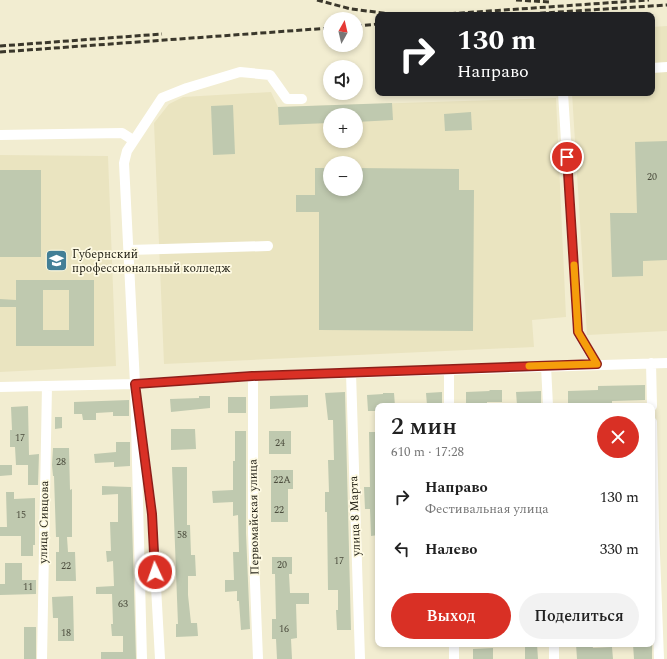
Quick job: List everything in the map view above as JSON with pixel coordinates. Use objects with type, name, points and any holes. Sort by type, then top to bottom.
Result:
[{"type":"street","points":[[655,68],[667,67]]},
{"type":"street","points":[[142,659],[135,384],[124,163],[127,151],[162,98],[187,88],[240,72],[270,75],[288,100],[302,99]]},
{"type":"street","points":[[563,96],[578,332],[597,364]]},
{"type":"street","points":[[0,135],[122,132],[133,140]]},
{"type":"street","points":[[129,250],[268,246]]},
{"type":"street","points":[[651,363],[652,403]]},
{"type":"street","points":[[0,387],[135,384],[252,376],[667,363]]},
{"type":"street","points":[[546,366],[548,403]]},
{"type":"street","points":[[449,369],[449,403]]},
{"type":"street","name":"улица 8 Марта","points":[[351,373],[360,659]]},
{"type":"street","name":"Первомайская улица","points":[[252,376],[253,533],[258,659]]},
{"type":"street","points":[[135,384],[152,514],[160,659]]},
{"type":"street","name":"улица Сивцова","points":[[42,659],[47,386]]},
{"type":"street","points":[[655,549],[660,659]]},
{"type":"street","points":[[454,647],[454,659]]},
{"type":"street","points":[[554,647],[554,659]]},
{"type":"shaded area","points":[[667,26],[667,331],[587,335],[572,96],[655,96],[655,27]]},
{"type":"shaded area","points":[[271,92],[278,107],[556,98],[566,317],[532,320],[534,347],[164,364],[154,123],[169,104],[183,97]]},
{"type":"shaded area","name":"Губернский профессиональный колледж","points":[[0,155],[108,156],[116,366],[0,372]]},
{"type":"building","points":[[392,103],[393,120],[363,122],[363,108],[323,108],[323,123],[279,125],[278,107]]},
{"type":"building","points":[[233,105],[235,154],[213,155],[211,106]]},
{"type":"building","points":[[471,112],[472,130],[445,131],[444,114]]},
{"type":"building","points":[[667,141],[667,260],[643,261],[643,276],[612,277],[610,213],[637,213],[635,142]]},
{"type":"building","points":[[315,168],[323,168],[323,196],[363,196],[363,168],[459,169],[459,190],[474,190],[473,331],[319,330],[319,212],[296,212],[296,195],[315,195]]},
{"type":"building","points":[[0,170],[41,170],[41,257],[0,257]]},
{"type":"building","points":[[16,280],[94,280],[94,346],[16,346],[16,307],[0,307],[0,299],[16,300]],"holes":[[[43,290],[69,290],[69,330],[43,330]]]},
{"type":"building","points":[[645,385],[645,400],[612,401],[612,403],[568,403],[568,391],[598,390],[598,386]]},
{"type":"building","points":[[489,390],[502,390],[502,402],[466,403],[466,392],[490,391]]},
{"type":"building","points":[[541,391],[541,403],[517,403],[516,392]]},
{"type":"building","points":[[345,392],[351,630],[337,630],[336,610],[338,610],[338,590],[328,590],[327,512],[325,512],[325,492],[329,492],[328,460],[334,460],[333,420],[328,420],[325,393]]},
{"type":"building","points":[[442,392],[442,403],[427,403],[426,393]]},
{"type":"building","points":[[394,393],[395,403],[375,403],[375,411],[368,411],[367,395]]},
{"type":"building","points":[[308,395],[308,407],[270,409],[270,396]]},
{"type":"building","points":[[199,396],[210,396],[210,408],[171,412],[170,399],[199,398]]},
{"type":"building","points":[[228,397],[246,397],[246,413],[228,413]]},
{"type":"building","points":[[129,400],[129,416],[113,416],[113,412],[96,413],[96,420],[83,420],[82,414],[74,414],[74,402]]},
{"type":"building","points":[[28,406],[29,455],[39,454],[38,485],[28,485],[28,465],[16,465],[15,447],[10,447],[10,430],[12,430],[11,407]]},
{"type":"building","points":[[55,417],[62,417],[62,428],[55,429]]},
{"type":"building","points":[[171,429],[195,429],[196,449],[171,450]]},
{"type":"building","points":[[235,431],[246,431],[246,533],[250,629],[241,630],[237,591],[225,592],[225,580],[234,580],[233,552],[239,552],[238,515],[233,516],[233,502],[213,503],[212,491],[233,490]]},
{"type":"building","points":[[269,431],[291,431],[291,454],[269,454]]},
{"type":"building","points":[[369,432],[375,432],[375,535],[371,536],[370,509],[365,509],[364,487],[370,487]]},
{"type":"building","points":[[116,442],[130,442],[130,466],[114,467],[114,462],[95,463],[94,454],[116,452]]},
{"type":"building","points":[[53,448],[69,448],[70,490],[72,489],[72,537],[67,537],[68,552],[75,552],[76,581],[56,581],[56,552],[59,552],[59,537],[56,537],[54,476],[52,465]]},
{"type":"building","points":[[0,465],[12,465],[12,475],[0,476]]},
{"type":"building","points":[[172,467],[187,467],[187,525],[190,525],[191,555],[195,555],[196,576],[188,576],[188,595],[191,623],[197,623],[198,636],[176,637],[176,624],[178,624]]},
{"type":"building","points":[[271,470],[293,470],[293,489],[288,489],[288,522],[271,522]]},
{"type":"building","points":[[102,486],[131,487],[136,659],[101,659],[101,652],[123,652],[123,636],[112,636],[112,594],[96,594],[96,587],[114,586],[113,561],[107,562],[106,551],[111,551],[110,522],[118,522],[118,494],[102,495]]},
{"type":"building","points":[[6,492],[14,492],[14,499],[35,498],[35,545],[33,545],[33,556],[21,556],[21,536],[0,536],[0,527],[7,527]]},
{"type":"building","points":[[272,557],[292,557],[292,574],[289,574],[290,593],[309,593],[309,604],[296,604],[297,638],[291,639],[292,659],[277,659],[276,639],[272,639],[272,619],[276,619],[275,574],[272,574]]},
{"type":"building","points":[[5,563],[22,563],[22,580],[36,580],[36,594],[0,595],[0,584],[5,584]]},
{"type":"building","points":[[73,596],[74,641],[58,641],[58,618],[53,618],[52,597]]},
{"type":"building","points":[[24,627],[36,627],[36,659],[24,659]]},
{"type":"building","points":[[525,647],[537,647],[538,659],[525,659]]},
{"type":"building","points":[[576,647],[612,647],[613,659],[577,659]]},
{"type":"building","points":[[633,647],[652,647],[652,659],[634,659]]},
{"type":"building","points":[[493,648],[493,659],[473,659],[473,649]]},
{"type":"railway","points":[[317,0],[351,9],[375,12]]},
{"type":"railway","points":[[516,0],[550,2]]},
{"type":"railway","points":[[475,12],[649,0]]},
{"type":"railway","points":[[559,12],[667,5]]},
{"type":"railway","points":[[363,25],[375,24]]},
{"type":"railway","points":[[0,52],[323,29]]},
{"type":"railway","points":[[0,46],[162,34]]},
{"type":"slow traffic","points":[[529,366],[597,364],[578,332],[574,265]]},
{"type":"place","name":"Губернский профессиональный колледж","points":[[56,261]]},
{"type":"route","points":[[155,572],[152,514],[135,384],[252,376],[597,364],[578,332],[567,157]]}]
